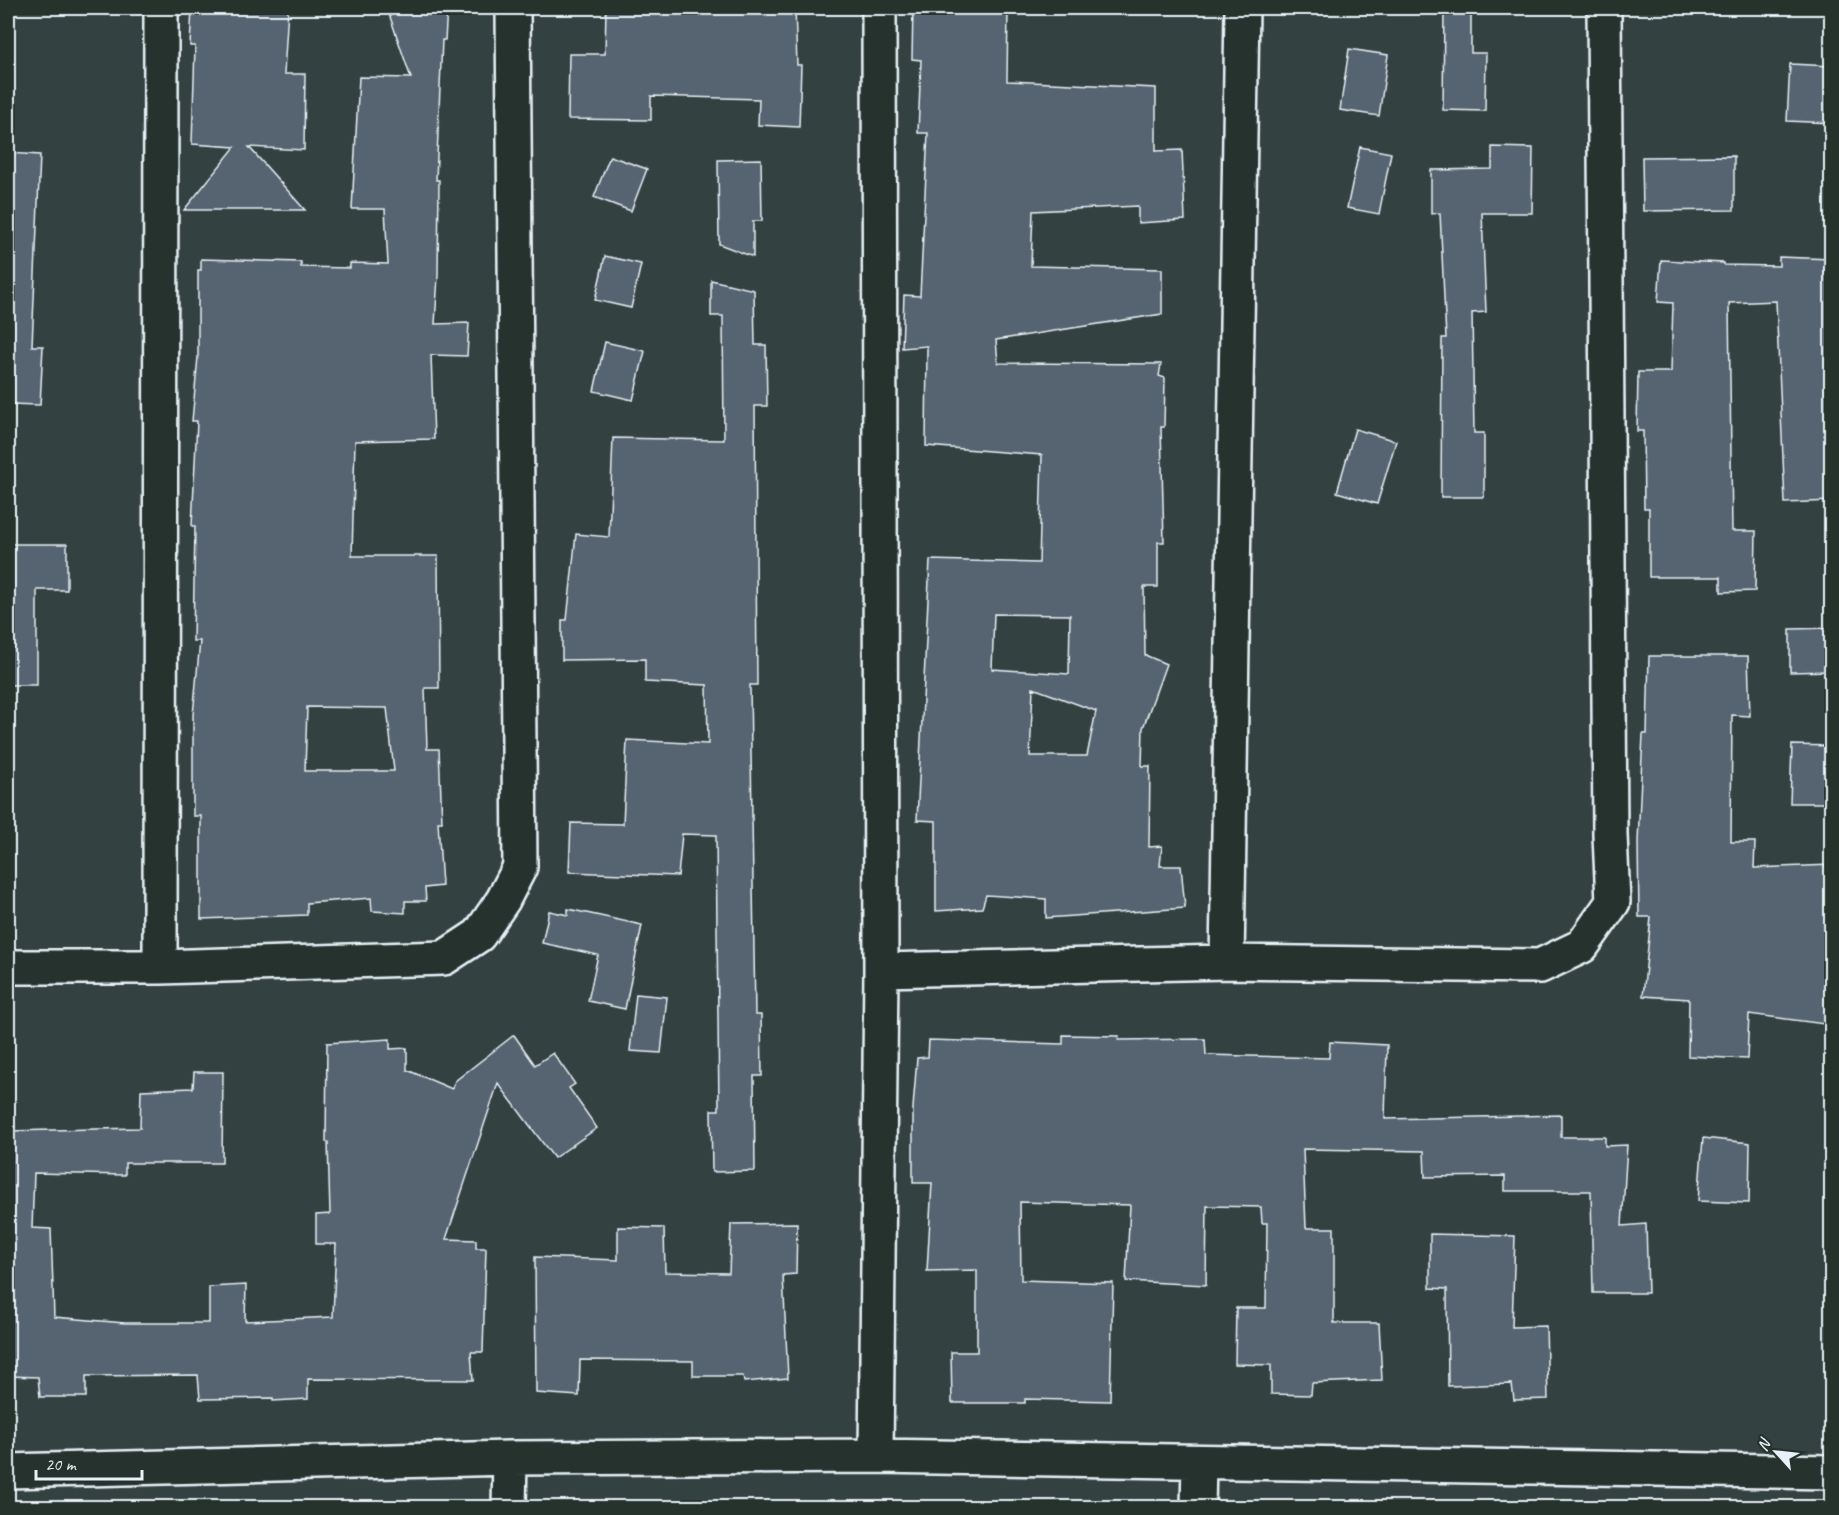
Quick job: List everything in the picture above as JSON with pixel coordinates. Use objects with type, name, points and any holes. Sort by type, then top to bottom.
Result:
[{"type":"street","points":[[160,968],[161,8]]},
{"type":"street","points":[[8,967],[160,968],[444,958],[479,934],[503,900],[520,867],[513,8]]},
{"type":"street","points":[[876,1456],[881,970],[879,8]]},
{"type":"street","points":[[1227,963],[1242,8]]},
{"type":"street","points":[[881,970],[1227,963],[1540,966],[1582,946],[1612,902],[1604,8]]},
{"type":"street","points":[[8,1471],[510,1458],[876,1456],[1832,1472]]},
{"type":"street","points":[[509,1508],[510,1458]]},
{"type":"street","points":[[1198,1508],[1199,1463]]},
{"type":"building","points":[[192,8],[288,8],[284,74],[305,74],[304,150],[249,147],[305,210],[184,210],[235,147],[192,144],[195,46],[190,46]]},
{"type":"building","points":[[387,8],[447,8],[445,40],[442,40],[436,180],[439,180],[435,324],[469,323],[467,356],[431,355],[434,439],[355,441],[352,556],[438,556],[439,688],[425,688],[427,749],[439,749],[442,822],[438,822],[442,886],[425,888],[426,901],[405,901],[405,913],[372,911],[371,898],[307,903],[307,915],[201,919],[201,816],[193,816],[193,715],[200,641],[193,641],[195,526],[192,526],[197,421],[192,421],[198,357],[198,270],[201,270],[201,259],[301,262],[301,267],[350,268],[350,263],[388,264],[385,209],[352,209],[359,77],[411,78]],"holes":[[[307,707],[387,708],[394,771],[305,771]]]},
{"type":"building","points":[[606,8],[795,8],[797,65],[801,65],[799,127],[758,125],[759,99],[651,96],[651,120],[568,119],[569,54],[605,54]]},
{"type":"building","points":[[913,8],[1008,8],[1007,81],[1156,88],[1156,151],[1182,150],[1185,220],[1138,223],[1138,206],[1033,211],[1031,266],[1162,269],[1162,314],[996,340],[998,363],[1161,364],[1159,376],[1165,378],[1164,427],[1161,427],[1164,542],[1158,542],[1158,587],[1144,587],[1145,655],[1166,664],[1143,728],[1142,766],[1150,766],[1149,847],[1162,846],[1160,866],[1181,866],[1185,908],[1046,918],[1046,899],[986,895],[982,908],[936,911],[936,821],[917,820],[930,560],[1039,563],[1042,455],[926,446],[927,346],[902,348],[904,295],[920,296],[928,133],[918,133],[921,60],[912,59]],"holes":[[[994,614],[1070,615],[1069,674],[992,669]],[[1033,688],[1096,711],[1087,756],[1030,756]]]},
{"type":"building","points":[[1444,8],[1471,8],[1471,53],[1486,53],[1485,111],[1443,110]]},
{"type":"building","points":[[1349,49],[1388,55],[1379,116],[1340,110]]},
{"type":"building","points":[[1790,64],[1832,66],[1832,123],[1787,121]]},
{"type":"building","points":[[1360,147],[1391,153],[1379,214],[1347,208]]},
{"type":"building","points":[[1492,147],[1533,148],[1532,213],[1482,213],[1486,312],[1472,313],[1474,433],[1484,433],[1484,497],[1441,497],[1442,338],[1446,338],[1440,213],[1431,214],[1431,170],[1492,169]]},
{"type":"building","points":[[8,153],[40,155],[32,346],[43,346],[40,405],[8,404]]},
{"type":"building","points":[[610,156],[647,169],[631,211],[594,197]]},
{"type":"building","points":[[1734,156],[1734,210],[1643,211],[1642,157]]},
{"type":"building","points":[[761,159],[762,221],[753,221],[753,257],[719,244],[718,160]]},
{"type":"building","points":[[605,256],[641,264],[631,308],[595,300]]},
{"type":"building","points":[[1779,257],[1832,259],[1832,501],[1785,503],[1776,301],[1729,303],[1732,531],[1756,531],[1755,591],[1721,592],[1721,577],[1649,577],[1649,508],[1644,508],[1643,431],[1637,431],[1638,372],[1671,372],[1673,303],[1658,302],[1661,260],[1779,266]]},
{"type":"building","points":[[711,280],[754,290],[755,345],[766,345],[767,406],[755,406],[757,685],[750,685],[755,1015],[761,1015],[762,1076],[754,1076],[755,1171],[712,1172],[711,1110],[719,1110],[716,835],[682,834],[678,876],[569,872],[571,823],[623,824],[627,740],[708,744],[707,685],[645,682],[645,659],[562,660],[562,620],[567,620],[576,534],[609,537],[613,438],[724,440],[723,316],[711,316]]},
{"type":"building","points":[[605,342],[645,351],[633,400],[594,391]]},
{"type":"building","points":[[1355,429],[1396,441],[1377,504],[1337,492]]},
{"type":"building","points":[[8,544],[67,544],[67,590],[37,590],[37,685],[8,685]]},
{"type":"building","points":[[1832,628],[1832,671],[1790,672],[1790,629]]},
{"type":"building","points":[[1649,656],[1748,656],[1750,716],[1732,715],[1731,842],[1755,842],[1754,868],[1832,865],[1832,1025],[1749,1014],[1747,1059],[1688,1056],[1689,999],[1643,996],[1651,917],[1639,917],[1638,842],[1643,734],[1647,734]]},
{"type":"building","points":[[1792,745],[1832,746],[1832,803],[1790,803]]},
{"type":"building","points":[[568,909],[642,925],[625,1009],[588,1001],[598,955],[542,943],[549,911],[568,915]]},
{"type":"building","points":[[636,994],[667,997],[661,1053],[630,1051]]},
{"type":"building","points":[[514,1035],[535,1065],[553,1053],[575,1084],[569,1088],[597,1128],[554,1158],[498,1083],[446,1239],[476,1240],[476,1248],[486,1248],[483,1352],[471,1352],[473,1380],[308,1379],[308,1399],[273,1401],[273,1398],[200,1399],[198,1375],[86,1376],[86,1397],[40,1397],[38,1377],[8,1376],[8,1131],[140,1128],[141,1090],[193,1088],[194,1072],[223,1072],[222,1163],[125,1163],[125,1175],[34,1173],[32,1228],[51,1229],[54,1317],[125,1323],[209,1323],[209,1287],[246,1285],[245,1321],[333,1317],[336,1244],[316,1244],[316,1215],[330,1214],[328,1142],[326,1142],[327,1043],[390,1039],[390,1049],[407,1048],[407,1070],[452,1089],[455,1081]]},
{"type":"building","points":[[1063,1035],[1119,1036],[1118,1040],[1205,1039],[1206,1055],[1329,1058],[1330,1042],[1387,1045],[1385,1119],[1561,1115],[1561,1137],[1605,1137],[1605,1146],[1627,1145],[1622,1226],[1646,1224],[1648,1293],[1593,1293],[1591,1191],[1505,1191],[1505,1176],[1425,1177],[1424,1151],[1303,1149],[1306,1228],[1334,1228],[1334,1323],[1379,1323],[1382,1380],[1312,1383],[1311,1395],[1271,1394],[1271,1365],[1235,1364],[1236,1308],[1266,1308],[1267,1223],[1262,1223],[1261,1207],[1207,1206],[1206,1285],[1126,1281],[1130,1205],[1020,1202],[1021,1280],[1113,1283],[1110,1401],[1025,1399],[1025,1403],[952,1403],[951,1352],[977,1352],[977,1270],[927,1271],[932,1183],[913,1183],[913,1108],[917,1058],[928,1057],[929,1040],[1063,1044]]},
{"type":"building","points":[[1703,1138],[1750,1143],[1749,1203],[1698,1201]]},
{"type":"building","points":[[797,1223],[796,1274],[783,1275],[788,1378],[744,1382],[743,1376],[693,1376],[693,1361],[580,1360],[579,1396],[536,1393],[535,1257],[618,1260],[618,1227],[664,1228],[665,1272],[729,1273],[731,1224]]},
{"type":"building","points":[[1430,1234],[1515,1236],[1512,1327],[1546,1326],[1548,1399],[1514,1400],[1512,1384],[1448,1386],[1447,1289],[1430,1288]]}]
